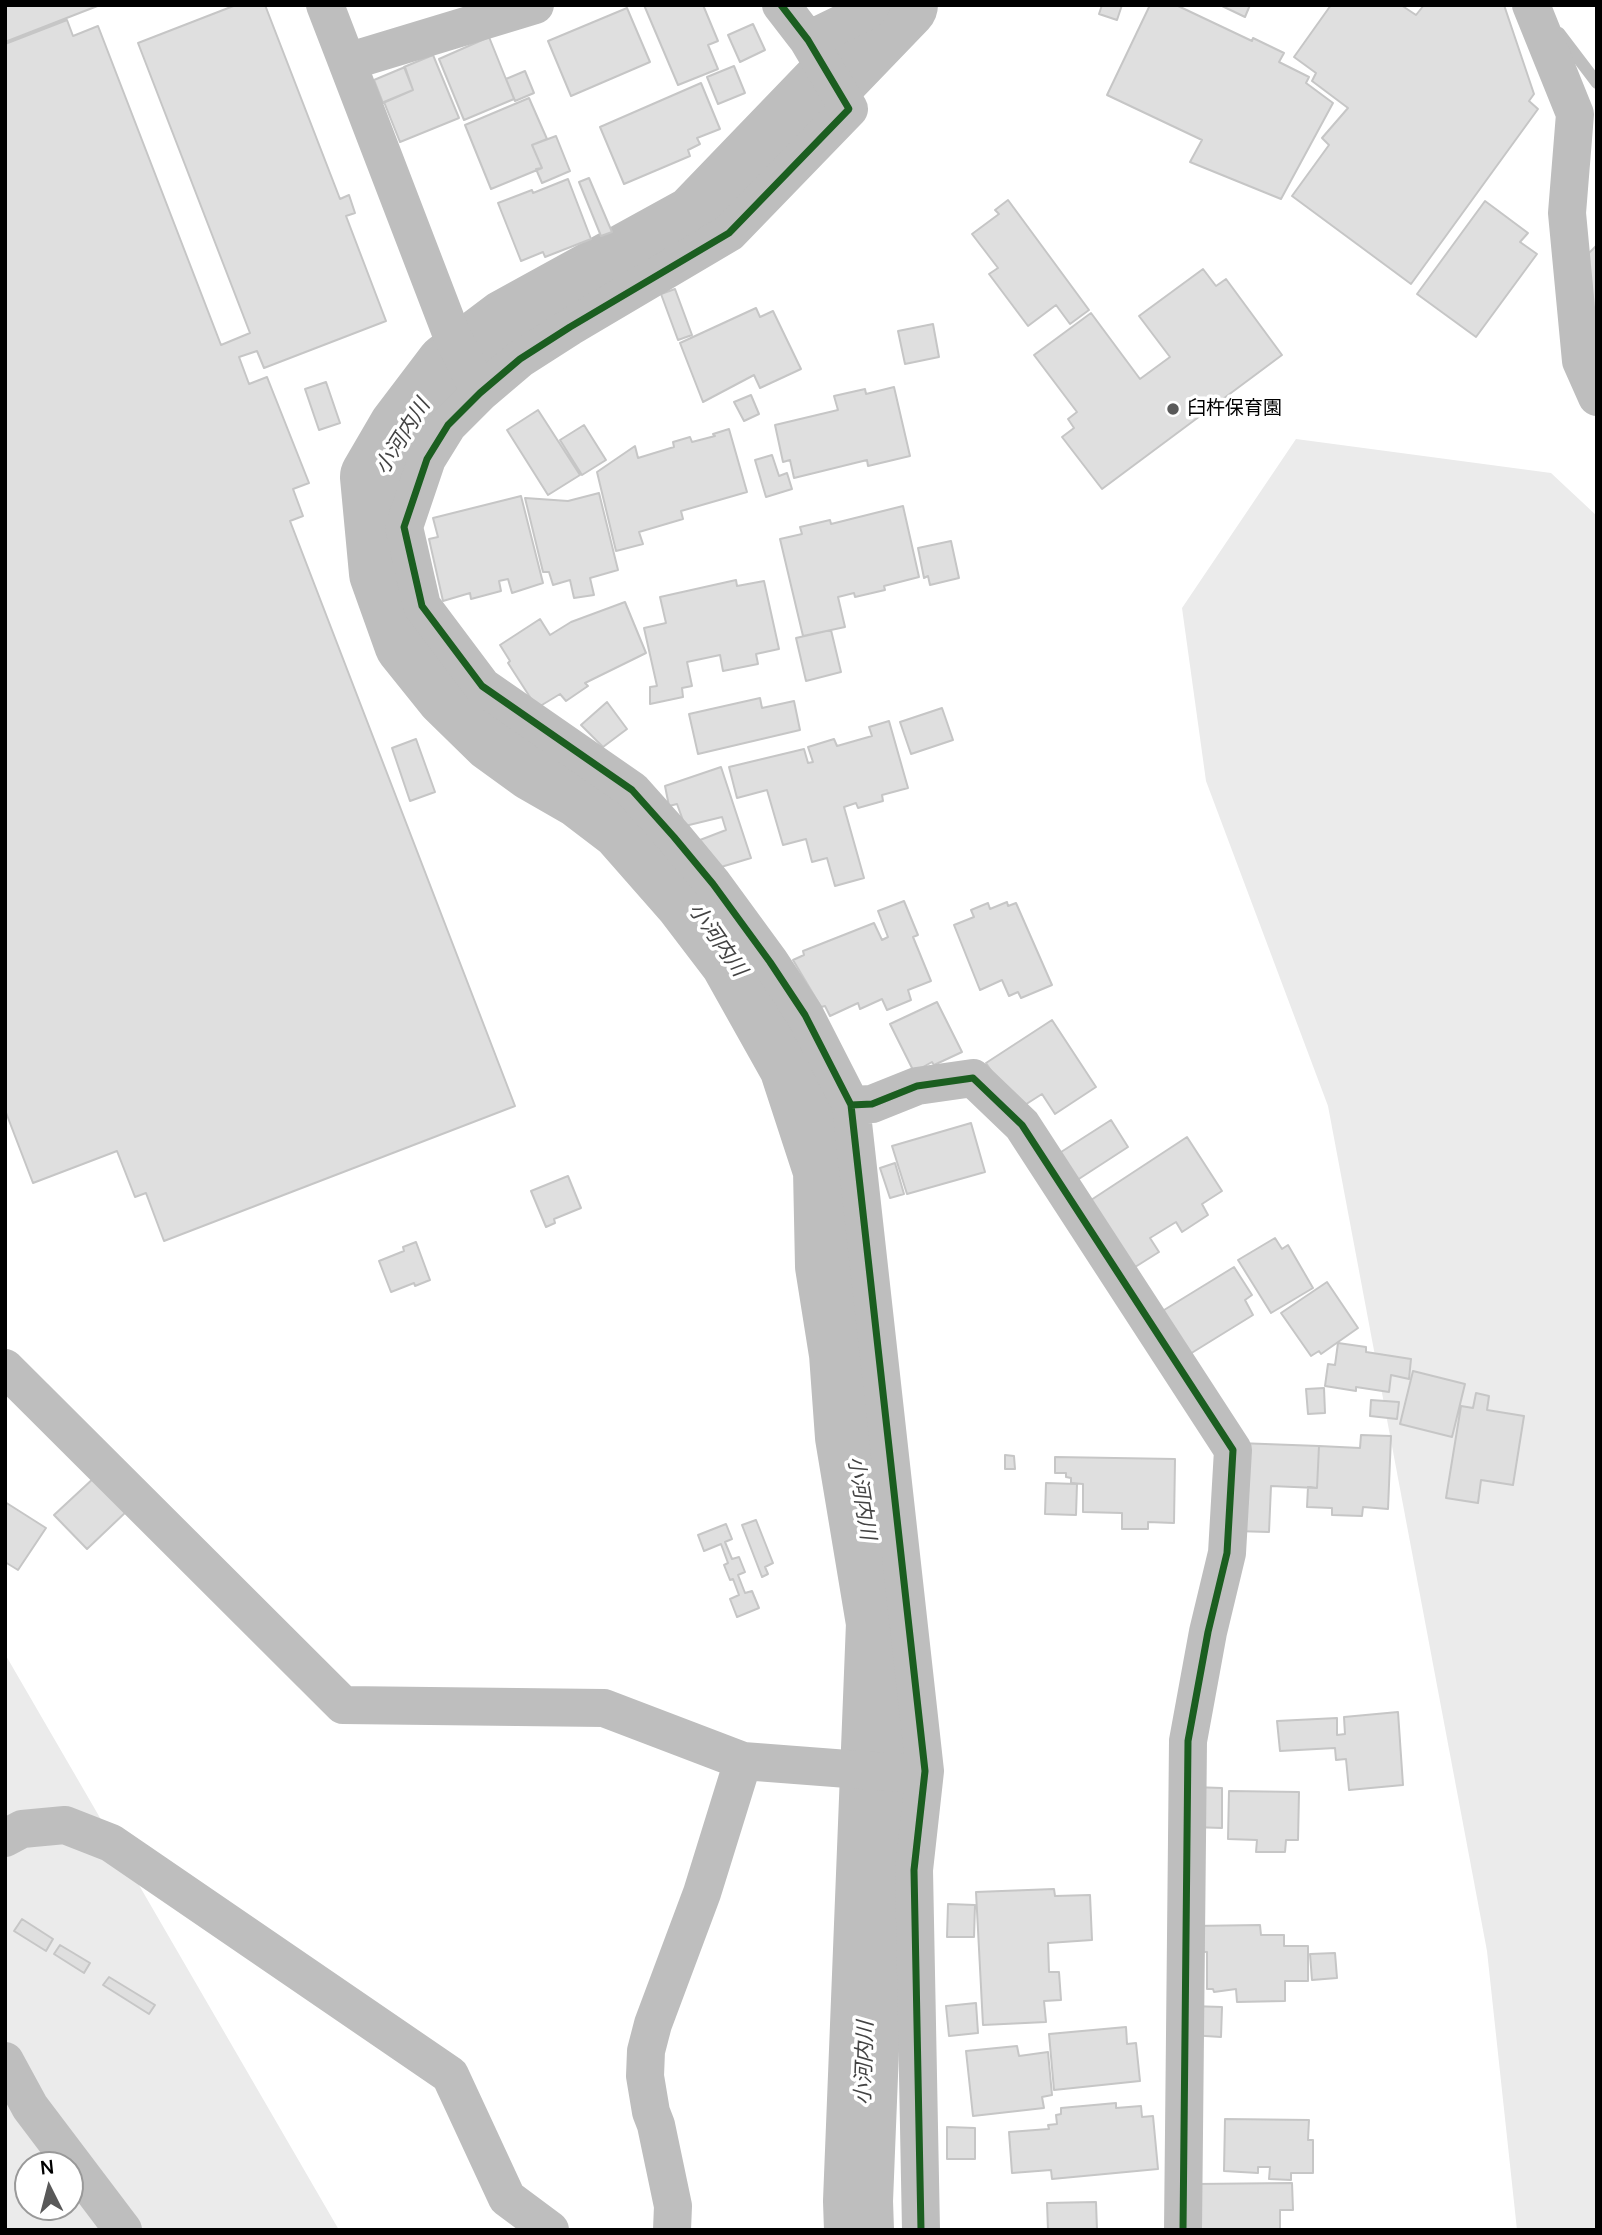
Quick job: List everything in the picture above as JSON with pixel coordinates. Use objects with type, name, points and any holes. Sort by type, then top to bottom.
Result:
[{"type":"street","points":[[325,5],[451,333],[475,383]]},
{"type":"street","points":[[347,62],[536,5]]},
{"type":"street","points":[[780,5],[812,48],[849,109],[729,233],[520,359],[475,383],[427,458],[404,527],[422,606],[482,686],[632,790],[674,837],[713,884],[770,962],[805,1015],[852,1105],[913,1772],[921,2230]]},
{"type":"street","points":[[812,48],[866,12],[871,5]]},
{"type":"street","points":[[1531,5],[1575,114],[1567,213],[1581,361],[1597,397]]},
{"type":"street","points":[[852,1105],[872,1104],[917,1086],[973,1077],[1022,1125],[1233,1450],[1227,1553],[1208,1632],[1188,1741],[1183,2230]]},
{"type":"street","points":[[5,1368],[343,1705],[604,1708],[743,1761],[913,1772]]},
{"type":"street","points":[[672,2230],[673,2206],[645,2076],[646,2052],[653,2024],[702,1893],[743,1761]]},
{"type":"street","points":[[5,1838],[22,1829],[65,1825],[111,1843],[450,2075],[508,2198],[550,2230]]},
{"type":"street","points":[[5,2061],[30,2106],[123,2230]]},
{"type":"shaded area","points":[[1296,439],[1551,473],[1597,516],[1597,2230],[1517,2230],[1487,1951],[1328,1106],[1206,781],[1182,608]]},
{"type":"shaded area","points":[[5,1654],[339,2230],[5,2230]]},
{"type":"building","points":[[5,5],[100,5],[5,42]]},
{"type":"building","points":[[236,5],[265,5],[340,199],[349,195],[355,213],[346,216],[386,321],[264,368],[257,351],[239,357],[249,384],[267,377],[309,483],[293,489],[303,516],[290,521],[515,1106],[164,1241],[146,1193],[135,1197],[117,1151],[33,1183],[5,1110],[5,44],[67,20],[73,36],[98,26],[221,345],[250,333],[138,43]]},
{"type":"building","points":[[644,5],[703,5],[718,41],[708,45],[718,69],[678,85]]},
{"type":"building","points":[[1102,5],[1122,5],[1117,20],[1099,14]]},
{"type":"building","points":[[1150,5],[1176,5],[1284,53],[1279,62],[1309,77],[1306,83],[1333,103],[1281,199],[1190,162],[1202,140],[1107,95]]},
{"type":"building","points":[[1220,5],[1250,5],[1245,17]]},
{"type":"building","points":[[1331,5],[1401,5],[1416,15],[1424,5],[1504,5],[1534,94],[1529,101],[1538,109],[1411,284],[1292,196],[1329,145],[1322,138],[1348,108],[1312,81],[1316,73],[1294,57]]},
{"type":"building","points":[[627,8],[650,62],[571,96],[548,41]]},
{"type":"building","points":[[753,24],[765,50],[740,62],[728,35]]},
{"type":"building","points":[[489,37],[514,99],[464,120],[439,59]]},
{"type":"building","points":[[433,55],[459,118],[400,142],[384,102],[413,90],[404,67]]},
{"type":"building","points":[[734,66],[745,93],[718,104],[707,77]]},
{"type":"building","points":[[405,67],[413,90],[383,103],[374,80]]},
{"type":"building","points":[[525,71],[534,93],[515,101],[506,79]]},
{"type":"building","points":[[701,83],[720,129],[697,138],[700,144],[688,150],[690,156],[624,184],[600,127]]},
{"type":"building","points":[[529,98],[547,139],[532,145],[542,168],[491,189],[465,125]]},
{"type":"building","points":[[556,136],[570,171],[542,183],[536,169],[542,168],[532,145]]},
{"type":"building","points":[[589,178],[612,232],[601,236],[579,182]]},
{"type":"building","points":[[568,179],[591,239],[545,257],[543,252],[521,261],[498,203]]},
{"type":"building","points":[[1008,200],[1089,310],[1070,324],[1056,305],[1028,326],[989,274],[998,268],[972,234],[999,214],[995,210]]},
{"type":"building","points":[[1485,201],[1528,233],[1520,242],[1537,254],[1476,337],[1417,294]]},
{"type":"building","points":[[1597,245],[1597,321],[1581,261]]},
{"type":"building","points":[[1203,269],[1216,286],[1226,279],[1282,355],[1102,489],[1062,437],[1074,428],[1068,419],[1077,412],[1034,355],[1091,313],[1140,379],[1170,357],[1139,316]]},
{"type":"building","points":[[675,289],[692,335],[678,340],[661,294]]},
{"type":"building","points":[[756,308],[760,317],[773,311],[801,369],[760,388],[754,375],[703,402],[680,343]]},
{"type":"building","points":[[933,324],[939,357],[905,364],[898,331]]},
{"type":"building","points":[[326,382],[340,423],[319,430],[305,389]]},
{"type":"building","points":[[894,387],[910,456],[868,466],[867,460],[794,478],[790,460],[783,462],[775,425],[838,410],[834,396],[865,389],[866,394]]},
{"type":"building","points":[[751,395],[759,414],[744,421],[734,402]]},
{"type":"building","points":[[538,410],[580,475],[548,495],[507,430]]},
{"type":"building","points":[[584,425],[606,460],[582,475],[560,440]]},
{"type":"building","points":[[729,429],[747,492],[681,511],[683,519],[639,532],[643,544],[616,551],[597,472],[635,446],[638,458],[674,447],[673,442],[690,437],[692,442]]},
{"type":"building","points":[[772,455],[779,476],[787,473],[792,489],[766,497],[755,460]]},
{"type":"building","points":[[599,493],[618,570],[590,578],[594,595],[574,598],[570,580],[553,585],[549,572],[543,572],[525,498],[568,501]]},
{"type":"building","points":[[521,496],[543,583],[512,593],[508,579],[499,581],[501,591],[471,599],[470,593],[443,601],[429,539],[438,537],[433,518]]},
{"type":"building","points":[[903,506],[919,577],[884,586],[885,590],[855,597],[854,593],[838,597],[845,627],[803,636],[780,539],[802,534],[800,527],[830,520],[831,524]]},
{"type":"building","points":[[951,541],[959,578],[930,585],[928,576],[924,578],[918,548]]},
{"type":"building","points":[[736,580],[737,586],[764,581],[779,649],[756,654],[758,664],[723,671],[720,655],[687,662],[692,686],[682,688],[683,697],[650,704],[650,687],[657,686],[644,628],[666,623],[660,597]]},
{"type":"building","points":[[625,602],[646,653],[585,683],[588,686],[566,701],[560,694],[537,708],[508,663],[510,661],[500,645],[540,619],[550,635],[571,622]]},
{"type":"building","points":[[831,630],[841,672],[806,681],[796,638]]},
{"type":"building","points":[[760,698],[762,708],[794,701],[800,730],[698,754],[689,714]]},
{"type":"building","points":[[607,702],[627,729],[603,747],[581,725]]},
{"type":"building","points":[[942,708],[953,740],[911,754],[900,722]]},
{"type":"building","points":[[889,721],[908,788],[882,795],[883,801],[858,808],[856,803],[844,807],[864,878],[835,886],[827,858],[812,862],[806,839],[783,845],[767,790],[737,798],[729,767],[804,749],[808,763],[813,762],[808,747],[834,739],[837,746],[872,736],[869,727]]},
{"type":"building","points":[[416,739],[435,792],[410,801],[392,748]]},
{"type":"building","points":[[721,767],[751,858],[721,867],[700,840],[726,830],[722,817],[685,826],[677,804],[669,806],[665,786]]},
{"type":"building","points":[[904,901],[918,935],[913,937],[931,981],[908,990],[911,1000],[887,1010],[882,999],[860,1009],[858,1003],[830,1016],[825,1006],[821,1007],[793,960],[804,955],[803,951],[874,923],[882,940],[888,937],[878,911]]},
{"type":"building","points":[[1007,902],[1008,906],[1016,903],[1052,985],[1021,998],[1018,992],[1009,996],[1002,980],[980,990],[954,925],[974,917],[971,910],[988,903],[990,909]]},
{"type":"building","points":[[937,1002],[962,1052],[934,1065],[932,1062],[914,1072],[890,1024]]},
{"type":"building","points":[[1052,1020],[1096,1087],[1055,1114],[1042,1094],[1017,1110],[986,1063]]},
{"type":"building","points":[[1111,1120],[1128,1147],[1068,1186],[1047,1161]]},
{"type":"building","points":[[971,1123],[985,1172],[907,1194],[892,1146]]},
{"type":"building","points":[[1187,1137],[1222,1191],[1202,1204],[1208,1215],[1182,1232],[1176,1222],[1150,1238],[1159,1252],[1124,1274],[1088,1202]]},
{"type":"building","points":[[895,1163],[904,1194],[890,1198],[880,1168]]},
{"type":"building","points":[[568,1176],[581,1208],[554,1219],[555,1223],[546,1227],[531,1191]]},
{"type":"building","points":[[1275,1238],[1282,1249],[1288,1245],[1313,1288],[1271,1313],[1238,1260]]},
{"type":"building","points":[[416,1242],[430,1280],[391,1292],[379,1261],[404,1251],[403,1247]]},
{"type":"building","points":[[1234,1267],[1252,1295],[1245,1300],[1253,1315],[1177,1362],[1151,1318]]},
{"type":"building","points":[[1327,1282],[1358,1328],[1321,1354],[1319,1351],[1311,1356],[1281,1313]]},
{"type":"building","points":[[1338,1343],[1366,1347],[1366,1352],[1411,1359],[1409,1379],[1391,1375],[1389,1392],[1325,1386],[1328,1364],[1335,1365]]},
{"type":"building","points":[[1413,1371],[1465,1384],[1452,1437],[1400,1424]]},
{"type":"building","points":[[1324,1388],[1325,1413],[1308,1414],[1306,1389]]},
{"type":"building","points":[[1476,1393],[1489,1396],[1487,1410],[1524,1416],[1513,1485],[1481,1480],[1478,1503],[1446,1498],[1461,1406],[1473,1408]]},
{"type":"building","points":[[1371,1400],[1399,1402],[1397,1419],[1370,1416]]},
{"type":"building","points":[[1361,1435],[1391,1436],[1388,1509],[1363,1507],[1362,1516],[1332,1515],[1332,1508],[1307,1507],[1308,1487],[1317,1488],[1319,1446],[1360,1448]]},
{"type":"building","points":[[1238,1443],[1319,1446],[1317,1488],[1271,1486],[1269,1532],[1235,1531]]},
{"type":"building","points":[[1005,1455],[1014,1456],[1015,1469],[1005,1469]]},
{"type":"building","points":[[1055,1457],[1175,1459],[1174,1523],[1148,1522],[1148,1529],[1122,1529],[1122,1513],[1083,1512],[1083,1484],[1071,1483],[1071,1478],[1066,1477],[1066,1473],[1055,1473]]},
{"type":"building","points":[[96,1476],[128,1510],[87,1549],[54,1515]]},
{"type":"building","points":[[1046,1483],[1077,1484],[1076,1515],[1045,1514]]},
{"type":"building","points":[[5,1502],[46,1528],[18,1570],[5,1562]]},
{"type":"building","points":[[756,1520],[773,1563],[765,1567],[768,1574],[762,1577],[742,1525]]},
{"type":"building","points":[[726,1524],[732,1539],[725,1542],[732,1559],[739,1557],[745,1572],[738,1575],[745,1593],[752,1591],[759,1608],[737,1617],[730,1599],[739,1595],[724,1565],[728,1563],[721,1544],[704,1551],[698,1535]]},
{"type":"building","points":[[1398,1712],[1403,1785],[1349,1790],[1346,1759],[1336,1760],[1335,1748],[1280,1751],[1277,1721],[1337,1718],[1337,1735],[1345,1734],[1344,1717]]},
{"type":"building","points":[[1193,1787],[1222,1788],[1222,1828],[1192,1827]]},
{"type":"building","points":[[1229,1791],[1299,1792],[1298,1840],[1286,1840],[1285,1852],[1256,1852],[1257,1840],[1228,1839]]},
{"type":"building","points":[[1054,1889],[1055,1896],[1090,1895],[1092,1940],[1048,1943],[1049,1972],[1059,1972],[1061,2000],[1044,2001],[1046,2022],[983,2025],[976,1892]]},
{"type":"building","points":[[948,1904],[975,1905],[974,1937],[947,1937]]},
{"type":"building","points":[[22,1919],[53,1939],[46,1951],[14,1931]]},
{"type":"building","points":[[1260,1925],[1261,1935],[1284,1935],[1284,1946],[1308,1946],[1308,1981],[1285,1981],[1285,2001],[1237,2002],[1236,1989],[1214,1992],[1213,1989],[1207,1989],[1207,1952],[1193,1951],[1192,1926]]},
{"type":"building","points":[[60,1945],[90,1963],[84,1973],[54,1954]]},
{"type":"building","points":[[1335,1953],[1337,1978],[1312,1980],[1310,1954]]},
{"type":"building","points":[[109,1977],[155,2005],[149,2014],[103,1985]]},
{"type":"building","points":[[976,2003],[978,2033],[949,2036],[946,2006]]},
{"type":"building","points":[[1191,2006],[1222,2007],[1221,2037],[1190,2035]]},
{"type":"building","points":[[1126,2027],[1127,2044],[1136,2043],[1140,2081],[1054,2090],[1049,2034]]},
{"type":"building","points":[[1017,2046],[1019,2056],[1048,2052],[1052,2095],[1042,2097],[1044,2108],[973,2116],[966,2051]]},
{"type":"building","points":[[1116,2103],[1116,2108],[1141,2106],[1142,2117],[1153,2116],[1158,2169],[1052,2179],[1051,2170],[1012,2173],[1009,2132],[1049,2129],[1048,2125],[1057,2124],[1056,2115],[1061,2114],[1061,2108]]},
{"type":"building","points":[[1225,2119],[1309,2120],[1308,2140],[1313,2140],[1313,2173],[1291,2173],[1291,2180],[1269,2179],[1270,2167],[1258,2167],[1258,2173],[1224,2171]]},
{"type":"building","points":[[947,2127],[975,2128],[975,2159],[947,2159]]},
{"type":"building","points":[[1292,2183],[1293,2210],[1280,2210],[1280,2229],[1198,2230],[1196,2184]]},
{"type":"building","points":[[1096,2202],[1097,2230],[1048,2230],[1047,2203]]},
{"type":"waterway","name":"小河内川","points":[[859,2230],[881,1623],[850,1437],[844,1354],[830,1266],[828,1170],[794,1066],[734,959],[689,900],[624,826],[582,794],[535,767],[495,738],[450,694],[409,643],[384,573],[375,477],[403,429],[450,367],[507,324],[696,220],[903,5]]},
{"type":"waterway","points":[[1559,33],[1597,83]]},
{"type":"cycle path","points":[[781,5],[808,40],[849,109],[729,233],[520,359],[480,393],[448,425],[427,459],[404,527],[422,606],[482,686],[632,790],[674,837],[713,884],[770,962],[805,1015],[851,1105],[925,1771],[914,1870],[921,2230]]},
{"type":"cycle path","points":[[851,1105],[872,1104],[917,1086],[973,1078],[1022,1125],[1233,1450],[1227,1553],[1208,1632],[1188,1741],[1183,2230]]},
{"type":"place","name":"臼杵保育園","points":[[1173,409]]}]
